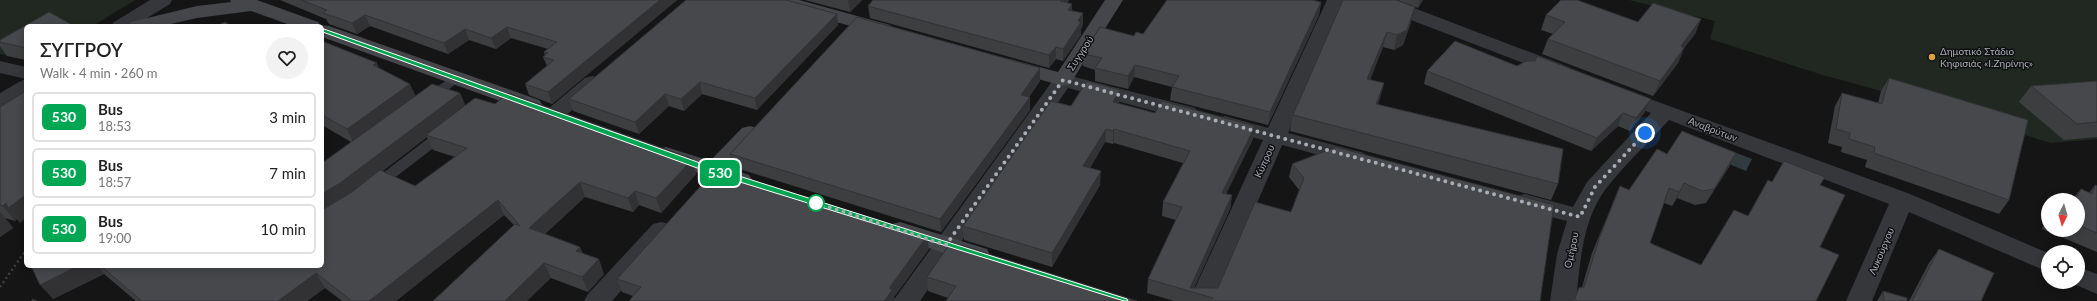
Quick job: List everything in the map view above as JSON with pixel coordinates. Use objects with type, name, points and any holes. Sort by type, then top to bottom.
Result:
[{"type":"main road","points":[[778,0],[899,34]]},
{"type":"main road","name":"Συγγρού","points":[[1063,80],[1114,0]]},
{"type":"main road","points":[[146,24],[246,2],[306,24]]},
{"type":"main road","points":[[838,39],[870,5]]},
{"type":"main road","points":[[324,31],[456,78],[490,97],[555,114],[577,122]]},
{"type":"main road","points":[[996,61],[1063,80]]},
{"type":"main road","points":[[714,171],[763,119]]},
{"type":"main road","points":[[649,148],[759,185]]},
{"type":"main road","points":[[878,223],[998,261]]},
{"type":"street","points":[[125,24],[163,0]]},
{"type":"street","name":"Κύπρου","points":[[1202,301],[1336,0]]},
{"type":"street","name":"Αναβρύτων","points":[[1376,0],[1902,200],[2041,260]]},
{"type":"street","points":[[0,67],[24,73]]},
{"type":"street","points":[[555,114],[608,69]]},
{"type":"street","points":[[1063,80],[1374,162]]},
{"type":"street","name":"Συγγρού","points":[[906,301],[1063,80]]},
{"type":"street","points":[[0,102],[24,87]]},
{"type":"street","name":"Ομήρου","points":[[1563,301],[1569,254],[1580,217],[1595,187],[1665,111]]},
{"type":"street","points":[[698,189],[714,171]]},
{"type":"street","points":[[1503,197],[1580,217]]},
{"type":"street","name":"Λυκούργου","points":[[1859,301],[1902,200]]},
{"type":"street","points":[[597,301],[677,212]]},
{"type":"street","points":[[2085,279],[2097,285]]},
{"type":"lane","points":[[418,106],[456,78]]},
{"type":"lane","points":[[366,193],[452,126]]},
{"type":"path","points":[[0,287],[24,253]]},
{"type":"shaded area","points":[[0,0],[135,0],[96,24],[24,24],[24,60],[0,54]]},
{"type":"shaded area","name":"Δημοτικό Στάδιο Κηφισιάς «Ι.Ζηρίνης»","points":[[1629,0],[2097,0],[2097,139],[2051,143],[1881,91],[1823,75],[1710,39],[1715,21]]},
{"type":"shaded area","points":[[1711,143],[1752,159],[1746,171],[1704,154]]},
{"type":"building","points":[[301,0],[660,0],[548,92],[525,84],[554,60],[543,57],[548,53],[544,52],[557,42],[507,27],[491,38],[465,29],[444,43],[365,15],[352,23],[323,13],[327,10]]},
{"type":"building","points":[[686,0],[786,0],[837,14],[755,98],[700,82],[681,99],[665,94],[635,122],[569,99]]},
{"type":"building","points":[[873,0],[1061,0],[1060,1],[1072,4],[1068,10],[1083,13],[1078,21],[1081,22],[1063,49],[1056,47],[1049,55],[868,6]]},
{"type":"building","points":[[1167,0],[1312,0],[1321,2],[1270,112],[1172,87],[1179,76],[1135,65],[1128,76],[1095,68],[1102,58],[1083,54],[1100,27],[1134,36],[1136,32],[1143,34]]},
{"type":"building","points":[[1343,0],[1396,0],[1415,7],[1407,30],[1397,35],[1387,32],[1367,79],[1384,83],[1376,104],[1563,149],[1558,184],[1293,115]]},
{"type":"building","points":[[1561,0],[1577,0],[1638,22],[1653,3],[1701,19],[1681,46],[1684,48],[1660,81],[1548,39],[1565,22],[1546,15]]},
{"type":"building","points":[[49,12],[70,24],[28,24]]},
{"type":"building","points":[[857,17],[1040,68],[1021,95],[1030,97],[940,219],[730,154]]},
{"type":"building","points":[[24,26],[24,48],[0,42],[0,40]]},
{"type":"building","points":[[1455,41],[1517,66],[1526,61],[1535,61],[1537,56],[1651,99],[1636,118],[1623,113],[1597,138],[1427,71]]},
{"type":"building","points":[[324,42],[377,63],[373,65],[410,84],[347,129],[324,116]]},
{"type":"building","points":[[1889,78],[2028,120],[2009,200],[1874,153],[1875,147],[1849,139],[1850,133],[1836,129],[1842,93],[1882,104]]},
{"type":"building","points":[[1087,81],[1120,90],[1113,102],[1155,113],[1162,101],[1255,126],[1222,193],[1232,195],[1190,288],[1218,288],[1255,202],[1291,212],[1304,178],[1292,164],[1336,147],[1554,205],[1540,301],[1211,301],[1213,298],[1148,279],[1182,207],[1163,202],[1190,151],[1114,129],[1113,131],[1106,129],[1083,166],[1101,171],[1052,253],[963,226],[1051,101],[1071,106]]},
{"type":"building","points":[[2097,81],[2097,122],[2077,124],[2031,86]]},
{"type":"building","points":[[432,84],[460,93],[340,183],[324,193],[324,162]]},
{"type":"building","points":[[24,92],[24,196],[8,208],[6,203],[3,206],[0,205],[0,107]]},
{"type":"building","points":[[508,93],[693,159],[656,198],[635,191],[628,198],[580,182],[529,228],[580,247],[576,251],[599,259],[582,277],[544,263],[505,301],[433,301],[515,224],[520,226],[498,200],[369,301],[352,301],[316,273],[278,301],[142,301],[103,268],[324,268],[324,209],[352,192],[380,170],[415,186],[467,148],[426,135],[475,98],[495,104]]},
{"type":"building","points":[[1682,131],[1736,153],[1714,189],[1702,191],[1684,183],[1679,192],[1669,188],[1650,243],[1701,265],[1734,210],[1748,216],[1768,180],[1772,182],[1784,161],[1825,177],[1820,185],[1845,195],[1820,247],[1839,255],[1816,301],[1577,301],[1575,298],[1579,288],[1584,287],[1599,239],[1620,186],[1629,190],[1657,149],[1667,154]]},
{"type":"building","points":[[716,169],[927,236],[890,287],[890,289],[893,289],[884,301],[629,301],[641,287],[617,279]]},
{"type":"building","points":[[2095,185],[2097,186],[2097,233],[2085,228],[2085,193],[2079,193],[2081,189],[2092,194]]},
{"type":"building","points":[[951,242],[1137,301],[946,301],[956,286],[927,277]]},
{"type":"building","points":[[1939,249],[1994,273],[1981,301],[1912,301]]},
{"type":"building","points":[[32,268],[74,268],[40,285]]},
{"type":"building","points":[[1883,291],[1907,298],[1907,301],[1884,301]]},
{"type":"bus line","name":"530","points":[[324,31],[714,171],[1124,301]]},
{"type":"place","name":"Δημοτικό Στάδιο Κηφισιάς «Ι.Ζηρίνης»","points":[[1932,57]]},
{"type":"route","points":[[816,203],[946,245],[1063,80],[1580,217],[1595,187],[1645,133]]}]
